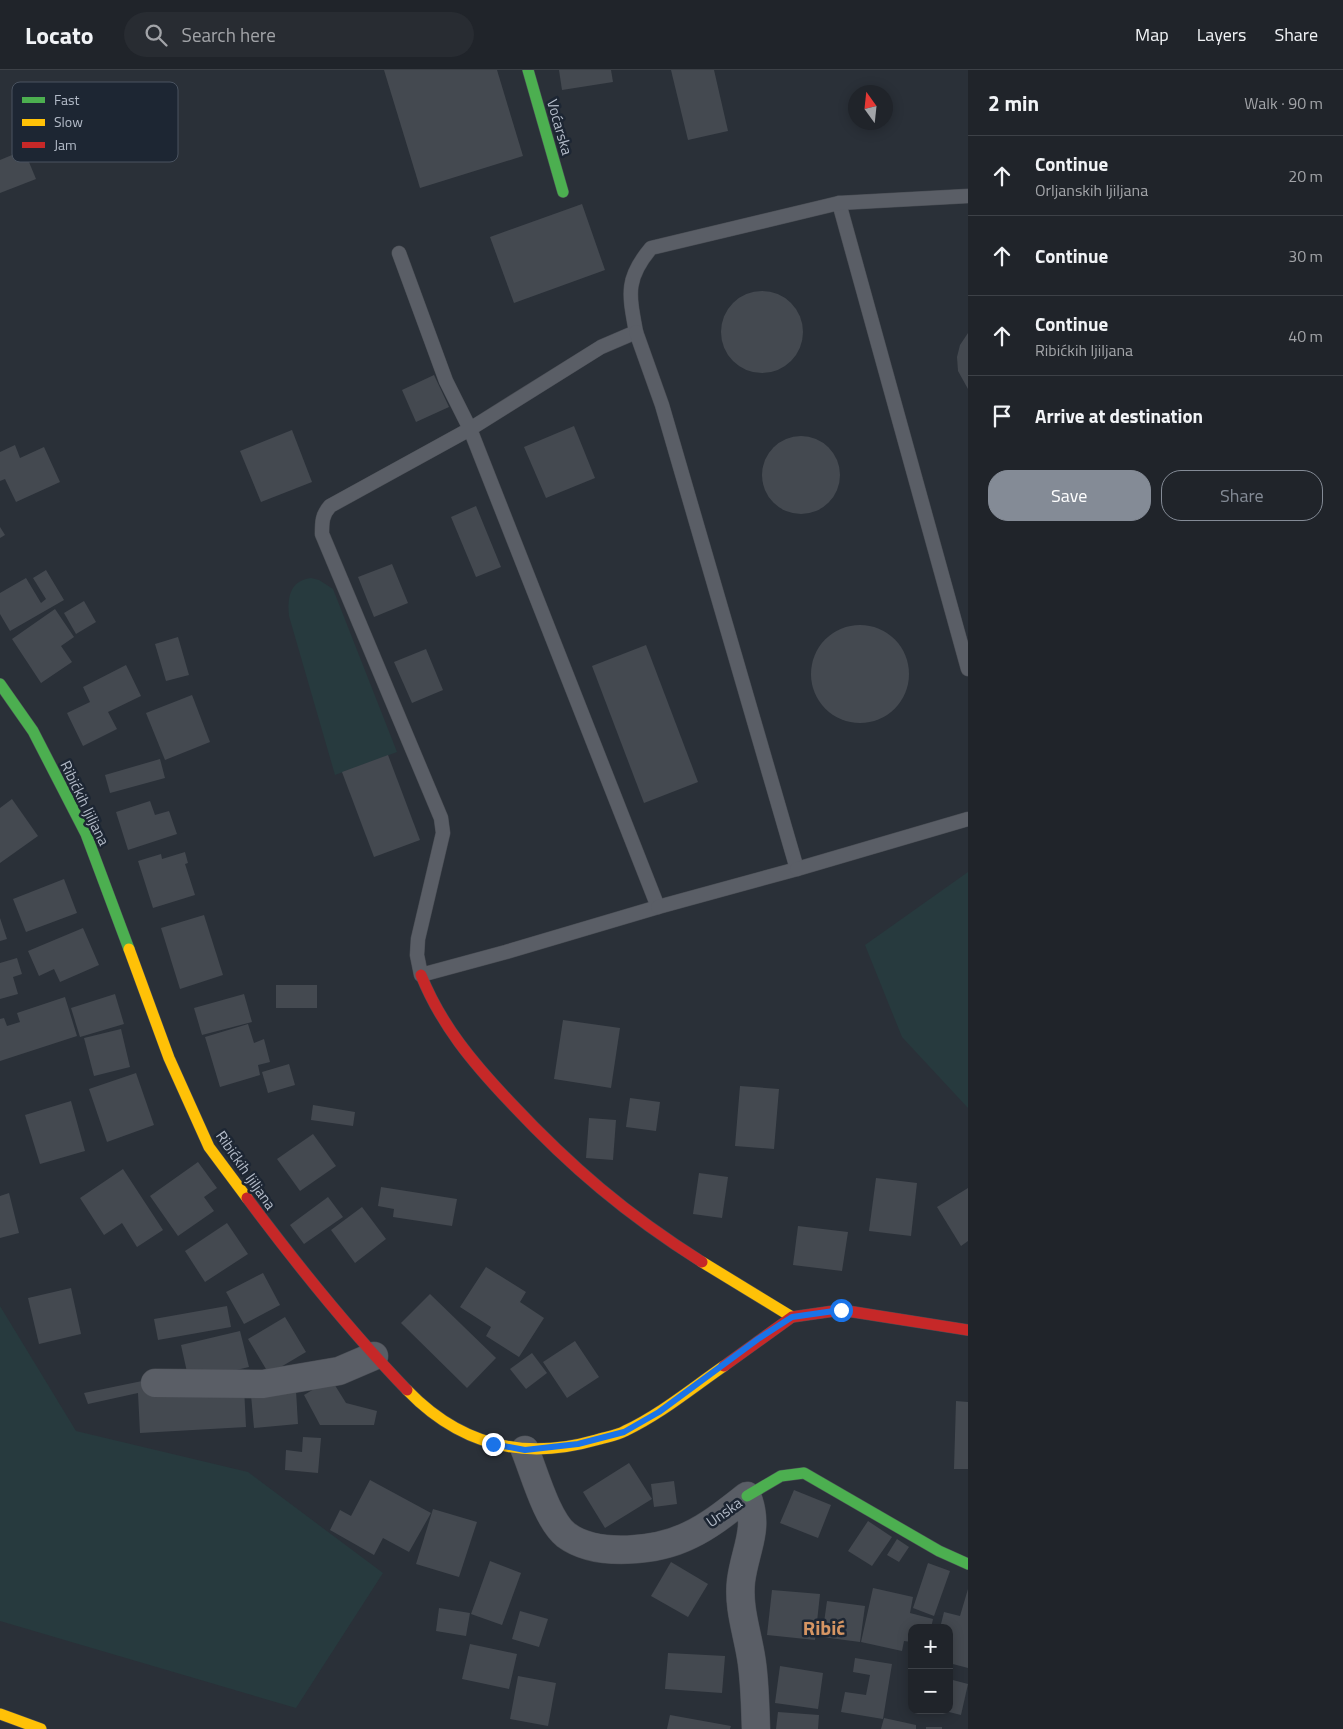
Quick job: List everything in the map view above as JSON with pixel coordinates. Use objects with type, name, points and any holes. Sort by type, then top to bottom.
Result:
[{"type":"street","name":"Voćarska","points":[[528,70],[563,192]]},
{"type":"street","name":"Ribićkih ljiljana","points":[[0,684],[33,731],[86,834],[169,1058],[209,1147],[284,1247],[374,1356],[411,1394],[456,1429],[493,1444],[525,1450],[578,1444],[624,1432],[659,1412],[758,1339],[792,1317]]},
{"type":"street","points":[[421,975],[429,997],[445,1027],[494,1086],[590,1182],[672,1243],[792,1317],[841,1310],[968,1330]]},
{"type":"street","points":[[155,1383],[263,1384],[339,1371],[374,1356]]},
{"type":"street","name":"Unska","points":[[525,1450],[546,1504],[565,1534],[585,1544],[608,1549],[647,1549],[690,1535],[747,1496],[753,1512],[752,1528],[740,1583],[741,1606],[752,1659],[756,1729]]},
{"type":"street","points":[[747,1496],[784,1475],[792,1472],[804,1473],[939,1551],[968,1564]]},
{"type":"street","points":[[0,1714],[41,1729]]},
{"type":"lane","points":[[797,870],[662,405],[636,332],[631,305],[631,284],[636,266],[651,248],[839,203],[968,196]]},
{"type":"lane","points":[[839,203],[968,669]]},
{"type":"lane","points":[[399,253],[446,381],[470,428],[658,907]]},
{"type":"lane","points":[[636,332],[601,347],[470,428],[330,506],[324,513],[322,534],[441,818],[443,833],[418,939],[417,956],[421,975],[968,820]]},
{"type":"green space","points":[[311,578],[319,580],[333,589],[397,752],[335,775],[289,616],[291,591],[298,583]]},
{"type":"green space","points":[[968,872],[968,1108],[902,1037],[865,945]]},
{"type":"green space","points":[[0,1306],[76,1431],[248,1472],[383,1573],[296,1708],[0,1621]]},
{"type":"building","points":[[384,70],[497,70],[523,156],[420,188]]},
{"type":"building","points":[[559,70],[611,70],[613,82],[562,90]]},
{"type":"building","points":[[671,70],[714,70],[728,131],[688,140]]},
{"type":"building","points":[[12,155],[12,162],[29,162],[36,179],[0,193],[0,160]]},
{"type":"building","points":[[582,204],[605,270],[514,303],[490,237]]},
{"type":"building","points":[[762,291],[778,294],[791,303],[800,316],[803,332],[800,348],[791,361],[778,370],[762,373],[746,370],[733,361],[724,348],[721,332],[724,316],[733,303],[746,294]]},
{"type":"building","points":[[968,333],[968,389],[958,371],[957,357],[960,345]]},
{"type":"building","points":[[434,375],[449,407],[416,422],[402,390]]},
{"type":"building","points":[[574,426],[595,478],[546,498],[524,447]]},
{"type":"building","points":[[292,430],[312,482],[261,502],[240,451]]},
{"type":"building","points":[[801,436],[816,439],[829,447],[837,460],[840,475],[837,490],[829,503],[816,511],[801,514],[786,511],[773,503],[765,490],[762,475],[765,460],[773,447],[786,439]]},
{"type":"building","points":[[15,445],[20,458],[44,447],[60,482],[16,502],[5,479],[0,481],[0,452]]},
{"type":"building","points":[[476,506],[501,567],[476,577],[451,517]]},
{"type":"building","points":[[0,527],[5,535],[0,538]]},
{"type":"building","points":[[392,564],[408,603],[374,617],[358,577]]},
{"type":"building","points":[[46,570],[64,600],[10,631],[0,614],[0,593],[26,578],[41,603],[46,599],[33,578]]},
{"type":"building","points":[[84,601],[96,622],[76,634],[64,613]]},
{"type":"building","points":[[55,609],[74,637],[61,646],[72,662],[41,683],[12,639]]},
{"type":"building","points":[[860,625],[879,628],[895,639],[906,655],[909,674],[906,693],[895,709],[879,720],[860,723],[841,720],[825,709],[814,693],[811,674],[814,655],[825,639],[841,628]]},
{"type":"building","points":[[178,637],[189,675],[166,681],[155,644]]},
{"type":"building","points":[[646,645],[698,782],[644,803],[592,666]]},
{"type":"building","points":[[426,649],[443,690],[412,703],[394,662]]},
{"type":"building","points":[[126,665],[141,696],[108,712],[117,729],[83,746],[67,713],[90,702],[83,687]]},
{"type":"building","points":[[192,695],[210,742],[165,760],[146,713]]},
{"type":"building","points":[[388,755],[420,840],[374,857],[342,772]]},
{"type":"building","points":[[160,759],[165,778],[110,793],[105,775]]},
{"type":"building","points":[[12,799],[38,836],[0,863],[0,808]]},
{"type":"building","points":[[150,801],[155,815],[169,811],[177,834],[128,850],[116,812]]},
{"type":"building","points":[[185,852],[188,863],[185,864],[195,895],[153,908],[138,861],[161,854],[162,859]]},
{"type":"building","points":[[64,879],[77,913],[26,932],[13,899]]},
{"type":"building","points":[[204,915],[223,975],[180,989],[161,928]]},
{"type":"building","points":[[0,918],[7,939],[0,941]]},
{"type":"building","points":[[83,928],[99,965],[60,982],[54,969],[39,976],[28,951]]},
{"type":"building","points":[[17,958],[22,974],[13,977],[18,994],[0,999],[0,963]]},
{"type":"building","points":[[276,985],[317,985],[317,1008],[276,1008]]},
{"type":"building","points":[[115,994],[124,1024],[80,1037],[71,1008]]},
{"type":"building","points":[[244,994],[252,1022],[202,1035],[194,1008]]},
{"type":"building","points":[[65,997],[77,1036],[0,1061],[0,1019],[4,1018],[7,1026],[20,1022],[17,1013]]},
{"type":"building","points":[[563,1020],[620,1028],[611,1088],[554,1079]]},
{"type":"building","points":[[248,1024],[254,1043],[264,1039],[270,1062],[258,1065],[260,1075],[220,1087],[205,1037]]},
{"type":"building","points":[[121,1029],[130,1067],[94,1076],[84,1038]]},
{"type":"building","points":[[289,1064],[295,1085],[268,1093],[262,1072]]},
{"type":"building","points":[[136,1073],[154,1125],[107,1142],[89,1089]]},
{"type":"building","points":[[740,1086],[779,1089],[774,1149],[735,1146]]},
{"type":"building","points":[[630,1098],[660,1102],[656,1131],[626,1127]]},
{"type":"building","points":[[71,1101],[85,1151],[40,1164],[25,1115]]},
{"type":"building","points":[[313,1105],[355,1112],[353,1126],[311,1120]]},
{"type":"building","points":[[589,1118],[616,1120],[613,1160],[586,1158]]},
{"type":"building","points":[[313,1134],[336,1166],[300,1191],[277,1159]]},
{"type":"building","points":[[198,1162],[217,1188],[204,1197],[214,1211],[178,1236],[150,1196]]},
{"type":"building","points":[[123,1169],[163,1230],[137,1247],[122,1223],[104,1235],[80,1198]]},
{"type":"building","points":[[699,1173],[728,1177],[722,1218],[693,1214]]},
{"type":"building","points":[[876,1178],[917,1183],[911,1236],[869,1231]]},
{"type":"building","points":[[381,1187],[457,1199],[452,1226],[393,1217],[394,1209],[378,1206]]},
{"type":"building","points":[[968,1188],[968,1241],[961,1246],[937,1207]]},
{"type":"building","points":[[9,1193],[19,1233],[0,1238],[0,1196]]},
{"type":"building","points":[[328,1197],[343,1217],[304,1244],[290,1225]]},
{"type":"building","points":[[362,1207],[386,1239],[355,1263],[331,1230]]},
{"type":"building","points":[[227,1223],[248,1254],[205,1282],[185,1251]]},
{"type":"building","points":[[798,1226],[848,1232],[842,1271],[793,1265]]},
{"type":"building","points":[[486,1267],[526,1292],[520,1302],[544,1318],[519,1357],[486,1336],[491,1327],[460,1307]]},
{"type":"building","points":[[263,1273],[280,1305],[244,1324],[226,1292]]},
{"type":"building","points":[[71,1288],[81,1334],[39,1344],[28,1298]]},
{"type":"building","points":[[430,1294],[496,1358],[467,1388],[401,1323]]},
{"type":"building","points":[[227,1306],[231,1327],[158,1340],[154,1319]]},
{"type":"building","points":[[285,1317],[306,1352],[269,1374],[248,1339]]},
{"type":"building","points":[[240,1331],[249,1367],[189,1381],[181,1345]]},
{"type":"building","points":[[575,1341],[599,1377],[567,1398],[543,1362]]},
{"type":"building","points":[[532,1353],[547,1373],[526,1389],[510,1369]]},
{"type":"building","points":[[331,1379],[346,1403],[377,1411],[374,1425],[320,1425],[304,1395]]},
{"type":"building","points":[[147,1380],[244,1387],[246,1427],[140,1433],[138,1393],[88,1404],[84,1393]]},
{"type":"building","points":[[296,1391],[298,1424],[254,1428],[251,1395]]},
{"type":"building","points":[[956,1401],[968,1402],[968,1469],[954,1469]]},
{"type":"building","points":[[303,1437],[321,1438],[318,1473],[285,1470],[286,1450],[302,1452]]},
{"type":"building","points":[[629,1463],[652,1499],[605,1528],[583,1492]]},
{"type":"building","points":[[370,1480],[431,1513],[409,1552],[383,1538],[374,1555],[330,1530],[340,1510],[351,1516]]},
{"type":"building","points":[[674,1481],[677,1504],[654,1507],[651,1484]]},
{"type":"building","points":[[794,1490],[831,1505],[818,1538],[780,1523]]},
{"type":"building","points":[[433,1509],[477,1522],[459,1577],[416,1564]]},
{"type":"building","points":[[868,1521],[892,1537],[872,1566],[848,1551]]},
{"type":"building","points":[[897,1539],[909,1547],[899,1562],[887,1555]]},
{"type":"building","points":[[490,1561],[521,1573],[502,1625],[471,1614]]},
{"type":"building","points":[[671,1562],[708,1584],[688,1617],[651,1596]]},
{"type":"building","points":[[928,1563],[950,1571],[934,1616],[913,1608]]},
{"type":"building","points":[[873,1588],[913,1597],[910,1613],[933,1619],[932,1624],[908,1624],[908,1642],[904,1641],[902,1651],[861,1642]]},
{"type":"building","points":[[968,1589],[968,1668],[953,1664],[953,1624],[941,1624],[944,1612],[960,1616]]},
{"type":"building","points":[[772,1590],[820,1594],[815,1640],[767,1635]]},
{"type":"building","points":[[827,1601],[865,1606],[860,1642],[822,1637]]},
{"type":"building","points":[[439,1608],[470,1613],[466,1636],[436,1631]]},
{"type":"building","points":[[520,1611],[548,1619],[539,1647],[512,1639]]},
{"type":"building","points":[[470,1644],[517,1654],[509,1689],[462,1679]]},
{"type":"building","points":[[668,1653],[725,1656],[722,1693],[665,1689]]},
{"type":"building","points":[[855,1658],[892,1664],[883,1719],[841,1712],[845,1692],[866,1695],[870,1675],[853,1672]]},
{"type":"building","points":[[780,1666],[823,1673],[818,1709],[775,1703]]},
{"type":"building","points":[[518,1676],[556,1683],[548,1726],[510,1719]]},
{"type":"building","points":[[953,1680],[968,1684],[961,1715],[953,1713]]},
{"type":"building","points":[[778,1712],[819,1715],[818,1729],[776,1729]]},
{"type":"building","points":[[670,1715],[731,1726],[730,1729],[667,1729]]},
{"type":"building","points":[[884,1718],[916,1725],[916,1729],[881,1729]]},
{"type":"building","points":[[926,1727],[942,1727],[942,1729],[926,1729]]},
{"type":"traffic: fast","points":[[528,70],[563,192]]},
{"type":"traffic: fast","points":[[0,684],[33,731],[86,834],[129,949]]},
{"type":"traffic: fast","points":[[747,1496],[781,1476],[804,1473],[939,1551],[968,1564]]},
{"type":"traffic: slow","points":[[129,949],[169,1058],[209,1147],[247,1198]]},
{"type":"traffic: slow","points":[[702,1262],[792,1317]]},
{"type":"traffic: slow","points":[[407,1390],[427,1409],[471,1436],[494,1444],[518,1448],[543,1449],[569,1446],[622,1433],[664,1409],[724,1366]]},
{"type":"traffic: slow","points":[[0,1714],[41,1729]]},
{"type":"traffic: jam","points":[[421,975],[438,1010],[459,1043],[483,1073],[533,1126],[600,1188],[649,1226],[702,1262]]},
{"type":"traffic: jam","points":[[247,1198],[324,1297],[407,1390]]},
{"type":"traffic: jam","points":[[724,1366],[792,1317],[841,1310],[968,1330]]},
{"type":"district","name":"Ribić","points":[[824,1627]]},
{"type":"route","points":[[493,1444],[525,1450],[578,1444],[624,1432],[659,1412],[758,1339],[792,1317],[841,1310]]}]
